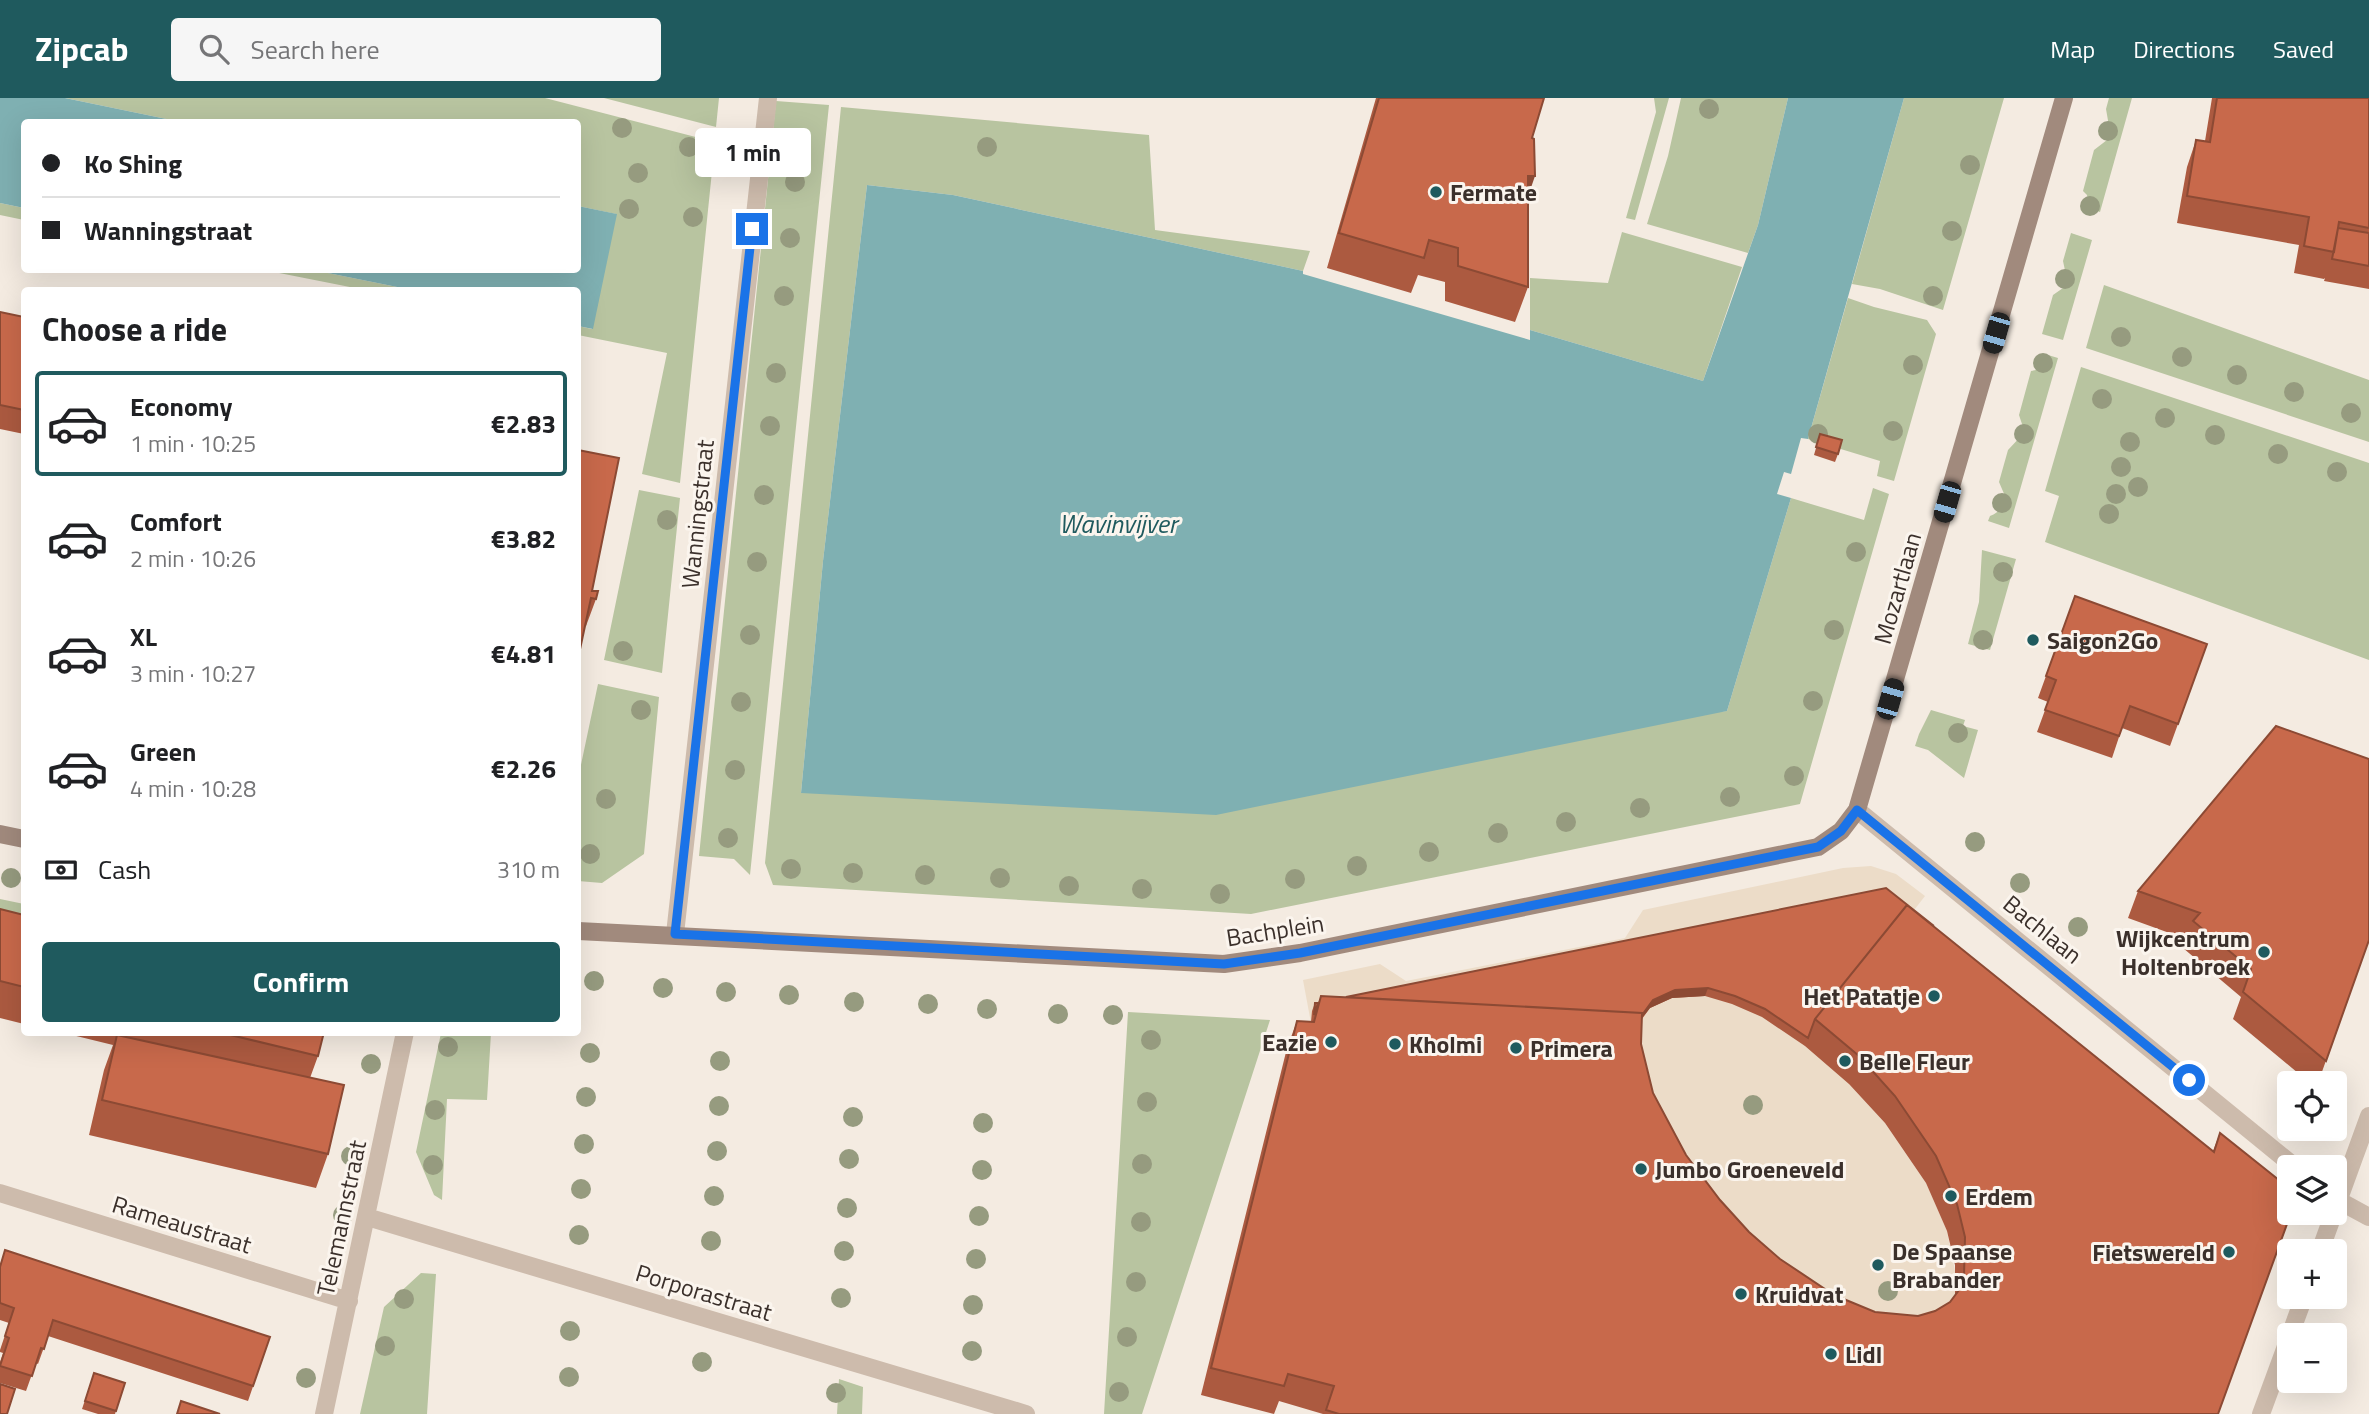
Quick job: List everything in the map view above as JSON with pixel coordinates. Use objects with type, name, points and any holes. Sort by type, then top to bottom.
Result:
[{"type":"street","name":"Wanningstraat","points":[[675,934],[768,98]]},
{"type":"street","name":"Mozartlaan","points":[[1857,810],[2064,98]]},
{"type":"street","name":"Bachplein","points":[[675,934],[1224,964],[1300,953],[1818,847],[1841,831],[1857,810]]},
{"type":"street","name":"Bachlaan","points":[[1857,810],[2280,1155]]},
{"type":"street","points":[[0,834],[21,838]]},
{"type":"street","points":[[581,931],[675,934]]},
{"type":"street","name":"Telemannstraat","points":[[324,1414],[404,1036]]},
{"type":"street","points":[[2347,1173],[2369,1116]]},
{"type":"street","name":"Rameaustraat","points":[[0,1194],[349,1301]]},
{"type":"street","points":[[2347,1205],[2369,1217]]},
{"type":"street","name":"Porporastraat","points":[[367,1217],[1026,1414]]},
{"type":"street","points":[[2261,1414],[2277,1372]]},
{"type":"green space","points":[[65,98],[545,98],[715,142],[680,483],[642,474],[667,353],[581,336],[581,327],[592,329],[616,214],[581,207],[581,119],[166,119]]},
{"type":"green space","points":[[604,98],[719,98],[716,127]]},
{"type":"green space","points":[[1654,98],[1669,98],[1635,220],[1626,218],[1656,112]]},
{"type":"green space","points":[[1681,98],[1788,98],[1758,225],[1748,253],[1647,224],[1668,156]]},
{"type":"green space","points":[[1904,98],[2004,98],[1943,310],[1880,289],[1852,284]]},
{"type":"green space","points":[[2109,98],[2132,98],[2100,212],[2089,208],[2087,195],[2083,191],[2094,150],[2107,140],[2110,132],[2106,109]]},
{"type":"green space","points":[[776,101],[829,105],[750,875],[734,859],[699,856]]},
{"type":"green space","points":[[841,107],[1149,135],[1155,230],[1310,251],[1303,271],[953,195],[867,185],[823,561],[801,793],[1727,711],[1791,498],[1864,520],[1873,488],[1889,494],[1800,804],[1251,914],[773,885],[765,863]]},
{"type":"green space","points":[[0,203],[21,207],[21,219],[0,215]]},
{"type":"green space","points":[[1622,232],[1742,267],[1703,381],[1530,330],[1530,278],[1608,283]]},
{"type":"green space","points":[[2071,233],[2092,240],[2063,340],[2042,334],[2053,295],[2063,288],[2067,280],[2063,261]]},
{"type":"green space","points":[[279,273],[328,273],[397,287],[350,287]]},
{"type":"green space","points":[[2104,285],[2369,380],[2369,442],[2086,348]]},
{"type":"green space","points":[[1848,298],[1927,320],[1936,334],[1894,481],[1877,476],[1880,461],[1808,439]]},
{"type":"green space","points":[[2048,355],[2058,358],[2009,528],[1988,521],[2000,508],[2005,496],[1999,482],[2008,450],[2022,435],[2023,427],[2019,415],[2031,371],[2041,369]]},
{"type":"green space","points":[[2081,367],[2369,463],[2369,660],[2045,542],[2059,496],[2045,491]]},
{"type":"green space","points":[[639,490],[680,498],[662,673],[604,660]]},
{"type":"green space","points":[[1982,550],[2016,559],[1990,650],[1968,644],[1979,602]]},
{"type":"green space","points":[[598,684],[659,697],[644,854],[602,883],[581,881],[581,765]]},
{"type":"green space","points":[[1931,710],[1965,720],[1963,726],[1978,730],[1964,778],[1928,750],[1915,746]]},
{"type":"green space","points":[[0,899],[21,903],[21,951],[0,947]]},
{"type":"green space","points":[[1128,1012],[1270,1020],[1142,1414],[1104,1414]]},
{"type":"green space","points":[[440,1036],[491,1036],[487,1100],[447,1099],[442,1200],[434,1195],[416,1152]]},
{"type":"green space","points":[[421,1273],[436,1274],[427,1414],[360,1414],[384,1307]]},
{"type":"green space","points":[[839,1379],[863,1387],[862,1414],[837,1414]]},
{"type":"shaded area","points":[[1871,866],[1896,874],[1925,896],[1897,932],[1849,1084],[1885,1123],[1926,1183],[1947,1231],[1956,1276],[1955,1303],[1909,1343],[1311,1023],[1303,980],[1380,964],[1406,981],[1625,938],[1643,910],[1843,868]]},
{"type":"water","points":[[0,98],[65,98],[166,119],[21,119],[21,207],[0,203]]},
{"type":"water","name":"Wavinvijver","points":[[1788,98],[1904,98],[1808,439],[1801,438],[1791,474],[1784,472],[1777,494],[1791,498],[1727,711],[1216,815],[801,793],[823,561],[867,185],[953,195],[1303,271],[1303,274],[1530,340],[1530,330],[1703,381],[1758,225]]},
{"type":"water","points":[[581,207],[617,214],[593,329],[581,327],[581,287],[397,287],[328,273],[581,273]]},
{"type":"building","name":"Fermate","points":[[1379,98],[1544,98],[1532,138],[1535,176],[1528,176],[1528,287],[1458,266],[1458,248],[1429,240],[1424,258],[1339,233]]},
{"type":"building","points":[[2217,98],[2369,98],[2369,228],[2339,222],[2334,252],[2304,246],[2309,217],[2187,196],[2196,140],[2210,142]]},
{"type":"building","points":[[2338,228],[2369,233],[2369,266],[2332,259]]},
{"type":"building","points":[[0,312],[21,316],[21,409],[0,405]]},
{"type":"building","points":[[1820,434],[1842,440],[1838,454],[1816,447]]},
{"type":"building","points":[[581,451],[619,458],[592,591],[598,591],[596,599],[591,598],[581,645]]},
{"type":"building","points":[[2075,596],[2207,644],[2178,724],[2130,706],[2119,736],[2045,710],[2056,680],[2046,676]]},
{"type":"building","points":[[2276,726],[2369,759],[2369,940],[2326,1061],[2243,992],[2251,969],[2193,921],[2200,913],[2138,891]]},
{"type":"building","points":[[1886,888],[1934,926],[1907,905],[1815,1019],[1808,1038],[1765,1009],[1708,988],[1675,990],[1653,1000],[1642,1015],[1346,997]]},
{"type":"building","points":[[1907,905],[2214,1152],[2220,1133],[2277,1178],[2277,1225],[2287,1225],[2282,1239],[2277,1239],[2277,1252],[2218,1414],[1339,1414],[1326,1410],[1334,1386],[1288,1374],[1284,1386],[1211,1368],[1297,1021],[1314,1022],[1321,996],[1642,1013],[1641,1044],[1653,1093],[1686,1155],[1720,1200],[1749,1232],[1780,1259],[1834,1295],[1875,1312],[1918,1316],[1935,1311],[1950,1302],[1959,1290],[1964,1276],[1965,1237],[1957,1204],[1936,1156],[1895,1096],[1859,1056],[1815,1019]]},
{"type":"building","points":[[0,909],[21,914],[21,986],[0,981]]},
{"type":"building","points":[[117,1036],[344,1085],[328,1154],[102,1100]]},
{"type":"building","points":[[235,1036],[323,1036],[318,1056]]},
{"type":"building","points":[[5,1250],[270,1337],[253,1386],[53,1320],[32,1376],[0,1366],[9,1338],[5,1336],[14,1308],[0,1303],[0,1267]]},
{"type":"building","points":[[94,1373],[125,1383],[116,1411],[85,1401]]},
{"type":"building","points":[[0,1384],[15,1389],[7,1414],[0,1414]]},
{"type":"building","points":[[181,1401],[220,1414],[177,1414]]},
{"type":"place","name":"Fermate","points":[[1436,192]]},
{"type":"place","name":"Saigon2Go","points":[[2033,640]]},
{"type":"place","name":"Wijkcentrum Holtenbroek","points":[[2264,952]]},
{"type":"place","name":"Het Patatje","points":[[1934,996]]},
{"type":"place","name":"Eazie","points":[[1331,1042]]},
{"type":"place","name":"Kholmi","points":[[1395,1044]]},
{"type":"place","name":"Primera","points":[[1516,1048]]},
{"type":"place","name":"Belle Fleur","points":[[1845,1061]]},
{"type":"place","name":"Jumbo Groeneveld","points":[[1641,1169]]},
{"type":"place","name":"Erdem","points":[[1951,1196]]},
{"type":"place","name":"Fietswereld","points":[[2229,1252]]},
{"type":"place","name":"De Spaanse Brabander","points":[[1878,1265]]},
{"type":"place","name":"Kruidvat","points":[[1741,1294]]},
{"type":"place","name":"Lidl","points":[[1831,1354]]},
{"type":"route","points":[[752,229],[675,934],[1224,964],[1300,953],[1818,847],[1841,831],[1857,810],[2189,1080]]}]
